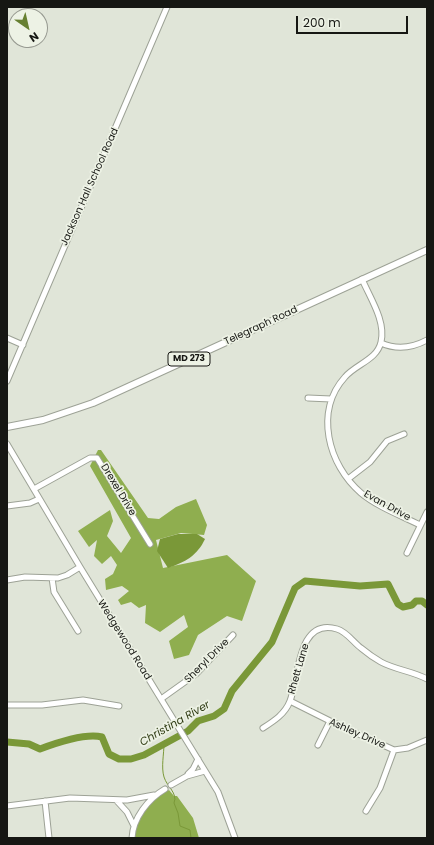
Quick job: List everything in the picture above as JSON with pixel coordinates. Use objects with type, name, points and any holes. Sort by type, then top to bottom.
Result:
[{"type":"main road","name":"Telegraph Road","points":[[7,427],[50,418],[117,393],[427,250]]},
{"type":"street","name":"Jackson Hall School Road","points":[[7,381],[167,7]]},
{"type":"street","points":[[362,279],[380,320],[382,335],[381,343],[398,348],[411,346],[427,340]]},
{"type":"street","points":[[7,338],[22,345]]},
{"type":"street","name":"Evan Drive","points":[[381,343],[378,350],[368,360],[345,376],[332,399],[327,419],[329,440],[336,460],[348,479],[356,488],[374,502],[420,524]]},
{"type":"street","points":[[308,398],[332,399]]},
{"type":"street","points":[[348,479],[370,462],[387,441],[404,434]]},
{"type":"street","name":"Wedgewood Road","points":[[7,444],[80,567],[206,771],[222,800],[235,838]]},
{"type":"street","name":"Drexel Drive","points":[[34,490],[90,458],[97,458],[150,544]]},
{"type":"street","points":[[7,506],[30,503],[39,498]]},
{"type":"street","points":[[407,553],[427,512]]},
{"type":"street","points":[[7,580],[25,577],[63,577],[80,567]]},
{"type":"street","points":[[52,578],[54,592],[78,631]]},
{"type":"street","name":"Rhett Lane","points":[[262,728],[279,717],[290,701],[300,658],[307,640],[316,632],[326,628],[340,630],[361,649],[383,663],[427,679]]},
{"type":"street","name":"Sheryl Drive","points":[[161,699],[196,674],[233,635]]},
{"type":"street","points":[[7,706],[42,705],[83,700],[119,706]]},
{"type":"street","name":"Ashley Drive","points":[[290,701],[394,750],[408,748],[427,740]]},
{"type":"street","points":[[318,745],[330,721]]},
{"type":"street","points":[[366,811],[380,788],[394,750]]},
{"type":"street","points":[[171,785],[186,776],[193,769],[198,759]]},
{"type":"street","points":[[186,776],[206,771]]},
{"type":"street","points":[[7,806],[70,798],[116,800],[136,799],[154,795],[165,789]]},
{"type":"street","points":[[132,838],[134,826],[154,795]]},
{"type":"street","points":[[116,800],[128,812],[134,826]]},
{"type":"street","points":[[45,801],[49,838]]},
{"type":"shaded area","points":[[98,450],[101,450],[148,518],[159,519],[176,507],[196,499],[207,525],[204,535],[181,533],[156,540],[163,568],[227,555],[256,581],[242,621],[227,616],[198,635],[189,655],[174,659],[169,641],[188,627],[184,615],[160,632],[145,623],[146,605],[139,608],[131,602],[121,605],[118,600],[129,591],[122,586],[106,590],[105,579],[113,574],[117,565],[111,556],[102,564],[94,556],[97,540],[89,547],[78,531],[110,510],[113,521],[107,536],[121,553],[131,538],[90,466]]},
{"type":"shaded area","points":[[178,534],[197,534],[205,539],[202,545],[190,558],[168,568],[157,551],[160,539]]},
{"type":"shaded area","points":[[169,790],[174,796],[177,796],[193,818],[199,838],[135,838],[138,823],[146,810],[157,798]]},
{"type":"waterway","name":"Christina River","points":[[7,742],[29,744],[40,749],[71,739],[95,736],[102,737],[109,754],[119,759],[131,759],[144,755],[188,731],[198,721],[214,716],[224,709],[232,691],[272,642],[295,588],[305,581],[360,586],[388,584],[398,604],[403,607],[412,605],[416,601],[422,601],[427,605]]},
{"type":"waterway","points":[[164,744],[163,773],[165,781],[175,796],[174,803],[178,813],[180,826],[190,830],[191,838]]}]
